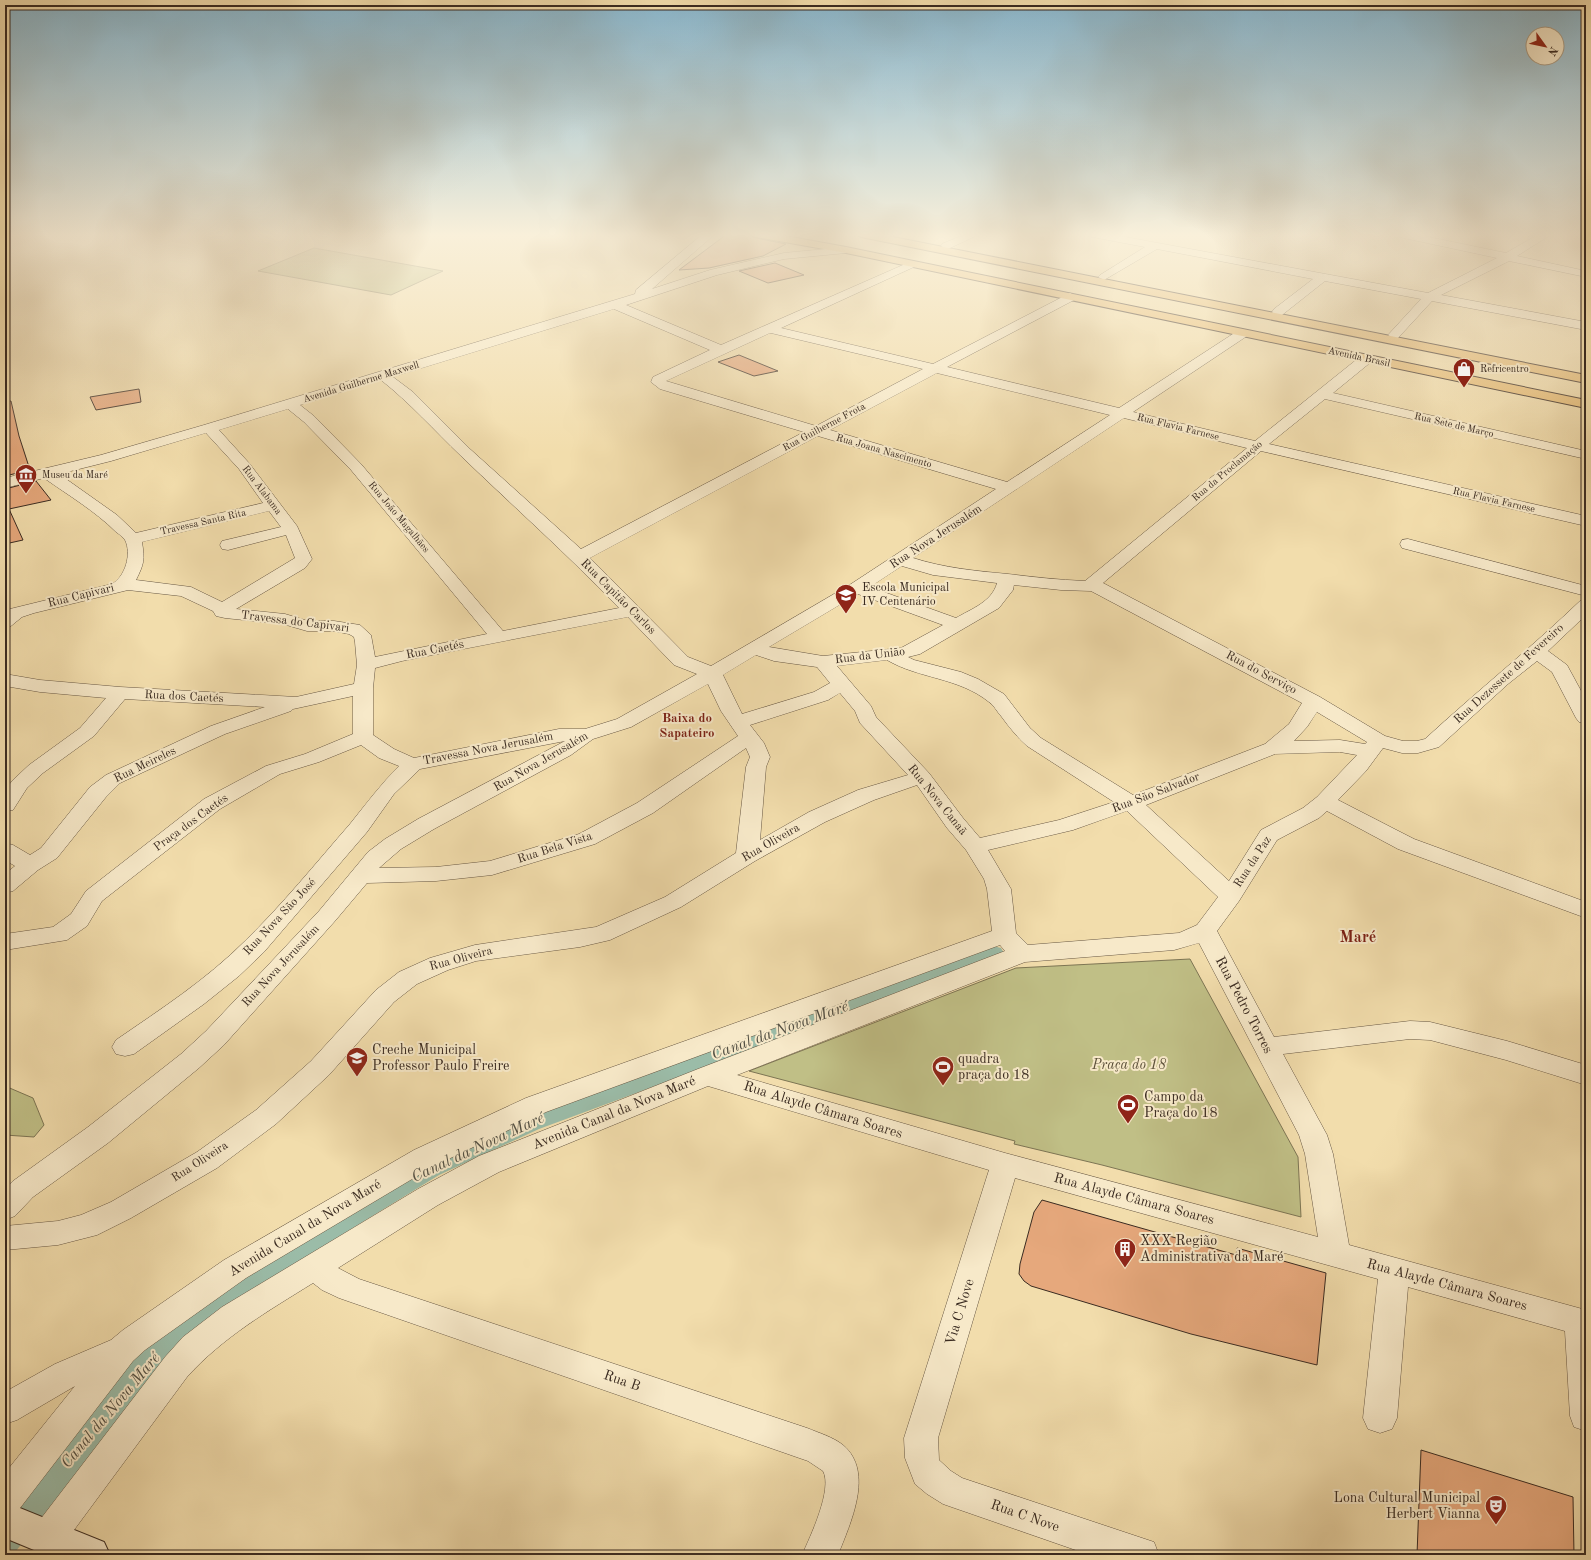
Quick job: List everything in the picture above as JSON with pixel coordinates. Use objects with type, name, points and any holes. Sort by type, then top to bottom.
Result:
[{"type":"highway","name":"Avenida Brasil","points":[[1117,307],[1586,404]]},
{"type":"highway","name":"Avenida Brasil","points":[[1146,307],[1586,398]]},
{"type":"highway","name":"Avenida Brasil","points":[[1230,307],[1585,377]]},
{"type":"highway","name":"Avenida Brasil","points":[[1252,307],[1394,335],[1585,377]]},
{"type":"street","name":"Avenida Guilherme Maxwell","points":[[5,484],[291,404],[609,307]]},
{"type":"street","points":[[619,307],[721,350],[819,307]]},
{"type":"street","name":"Rua Guilherme Frota","points":[[579,557],[933,368],[1051,307]]},
{"type":"street","points":[[1278,312],[1285,307]]},
{"type":"street","points":[[1394,335],[1421,307]]},
{"type":"street","points":[[1483,307],[1586,326]]},
{"type":"street","name":"Rua Flavia Farnese","points":[[771,329],[1258,446],[1586,522]]},
{"type":"street","name":"Rua Nova Jerusalém","points":[[5,1208],[23,1190],[98,1135],[190,1061],[210,1043],[327,916],[376,857],[393,844],[426,824],[564,751],[586,735],[624,723],[755,649],[857,588],[1243,333]]},
{"type":"street","name":"Rua Joana Nascimento","points":[[721,350],[670,373],[658,380],[658,382],[665,386],[1010,488]]},
{"type":"street","name":"Rua da Proclamação","points":[[1091,585],[1321,394],[1366,359]]},
{"type":"street","name":"Rua Capitão Carlos","points":[[384,376],[408,395],[471,458],[579,557],[682,662],[713,673]]},
{"type":"street","name":"Rua Sete de Março","points":[[1321,394],[1586,455]]},
{"type":"street","name":"Rua João Magalhães","points":[[291,404],[309,419],[356,467],[500,638]]},
{"type":"street","name":"Rua Alabama","points":[[209,428],[244,466],[291,529],[304,559],[291,569],[223,609]]},
{"type":"street","points":[[47,473],[110,518],[133,539]]},
{"type":"street","name":"Travessa Santa Rita","points":[[133,539],[273,505]]},
{"type":"street","points":[[228,545],[291,529]]},
{"type":"street","name":"Rua Capivari","points":[[5,622],[16,613],[109,591],[125,584],[135,565],[136,558],[133,539]]},
{"type":"street","points":[[1408,544],[1586,591]]},
{"type":"street","name":"Rua do Serviço","points":[[901,560],[933,570],[1061,585],[1091,585],[1313,701],[1373,745],[1418,747],[1432,743]]},
{"type":"street","name":"Rua da União","points":[[755,649],[774,655],[823,662],[913,650],[959,625],[993,604],[1004,590],[1007,579]]},
{"type":"street","points":[[125,584],[185,591],[223,609]]},
{"type":"street","points":[[857,588],[959,625]]},
{"type":"street","name":"Rua Dezessete de Fevereiro","points":[[1432,743],[1501,680],[1537,652],[1586,605]]},
{"type":"street","name":"Travessa do Capivari","points":[[223,609],[222,612],[225,613],[284,619],[306,626],[334,626],[354,629],[362,635],[366,666]]},
{"type":"street","name":"Rua Caetés","points":[[366,666],[401,656],[500,638],[632,611]]},
{"type":"street","points":[[1537,652],[1560,669],[1586,718]]},
{"type":"street","points":[[890,654],[907,664],[960,679],[997,698],[1023,732],[1034,742],[1131,803],[1231,896]]},
{"type":"street","name":"Rua Nova Canaã","points":[[823,662],[864,710],[867,719],[922,777],[954,823],[975,846],[995,879],[999,889],[1013,945]]},
{"type":"street","points":[[366,666],[363,688],[363,737],[390,756],[413,764]]},
{"type":"street","points":[[713,673],[719,690],[744,730],[758,749],[760,757],[756,767],[748,856]]},
{"type":"street","name":"Rua dos Caetés","points":[[5,680],[40,686],[120,693],[296,703],[363,688]]},
{"type":"street","name":"Rua Bela Vista","points":[[359,876],[436,874],[492,868],[587,839],[644,808],[744,730],[821,696],[842,684]]},
{"type":"street","points":[[5,804],[20,784],[36,769],[87,732],[120,693]]},
{"type":"street","name":"Rua São Salvador","points":[[975,846],[1065,825],[1131,803],[1272,748],[1291,734],[1302,723],[1313,701]]},
{"type":"street","name":"Rua Meireles","points":[[5,886],[30,864],[49,853],[98,792],[113,779],[218,730],[245,719],[296,703]]},
{"type":"street","name":"Travessa Nova Jerusalém","points":[[413,764],[560,735],[586,735]]},
{"type":"street","name":"Praça dos Caetés","points":[[5,942],[59,934],[79,920],[94,896],[212,804],[273,770],[312,758],[363,737]]},
{"type":"street","points":[[1272,748],[1373,745]]},
{"type":"street","name":"Rua da Paz","points":[[1205,931],[1231,896],[1269,835],[1311,813],[1325,802],[1359,767],[1373,745]]},
{"type":"street","name":"Rua Nova São José","points":[[125,1047],[195,998],[230,970],[255,946],[360,827],[387,790],[413,764]]},
{"type":"street","name":"Rua Oliveira","points":[[5,1238],[58,1233],[87,1226],[121,1210],[207,1160],[266,1116],[320,1068],[385,996],[408,978],[439,964],[476,953],[580,939],[602,934],[673,902],[748,856],[817,817],[866,795],[922,777]]},
{"type":"street","points":[[1325,802],[1406,844],[1586,910]]},
{"type":"street","points":[[5,850],[30,864]]},
{"type":"street","points":[[1013,945],[1174,942],[1205,931]]},
{"type":"street","name":"Rua Pedro Torres","points":[[1205,931],[1313,1135],[1319,1154],[1336,1255]]},
{"type":"street","name":"Avenida Canal da Nova Maré","points":[[20,1522],[176,1367],[194,1347],[233,1317],[315,1268],[428,1197],[490,1164],[707,1076],[1013,945]]},
{"type":"street","name":"Avenida Canal da Nova Maré","points":[[20,1522],[122,1351],[150,1328],[235,1268],[424,1158],[536,1105],[1013,945]]},
{"type":"street","points":[[1266,1047],[1410,1030],[1430,1031],[1507,1051],[1586,1075]]},
{"type":"street","name":"Rua Alayde Câmara Soares","points":[[707,1076],[1005,1164],[1583,1324]]},
{"type":"street","name":"Via C Nove","points":[[921,1460],[921,1438],[1005,1164]]},
{"type":"street","name":"Rua B","points":[[315,1268],[333,1281],[350,1289],[800,1441],[828,1453],[840,1465],[843,1478],[841,1495],[820,1555]]},
{"type":"street","points":[[1380,1418],[1394,1271]]},
{"type":"street","points":[[1583,1324],[1586,1416]]},
{"type":"street","points":[[5,1409],[66,1374],[122,1351]]},
{"type":"street","name":"Rua C Nove","points":[[921,1460],[925,1470],[932,1478],[956,1492],[1141,1555]]},
{"type":"street","points":[[20,1522],[91,1555]]},
{"type":"green space","name":"Praça do 18","points":[[1190,959],[1298,1157],[1301,1217],[1102,1165],[1014,1144],[1015,1141],[749,1071],[1016,968]]},
{"type":"green space","points":[[5,1086],[33,1098],[44,1125],[34,1137],[5,1135]]},
{"type":"building","points":[[739,355],[778,371],[754,376],[718,362]]},
{"type":"building","points":[[139,389],[141,402],[96,410],[90,397]]},
{"type":"building","points":[[11,401],[19,436],[30,470],[5,476],[5,402]]},
{"type":"building","name":"Museu da Maré","points":[[36,481],[51,500],[9,509],[23,540],[5,544],[5,489]]},
{"type":"building","name":"XXX Região Administrativa da Maré","points":[[1042,1200],[1236,1255],[1237,1248],[1326,1273],[1317,1365],[1191,1334],[1031,1286],[1024,1281],[1019,1274],[1020,1264],[1034,1212]]},
{"type":"building","name":"Lona Cultural Municipal Herbert Vianna","points":[[1421,1450],[1573,1497],[1574,1555],[1417,1555]]},
{"type":"waterway","name":"Canal da Nova Maré","points":[[5,1540],[147,1362],[239,1284],[430,1168],[530,1122],[993,953]]},
{"type":"place","name":"Refricentro","points":[[1464,388]]},
{"type":"place","name":"Museu da Maré","points":[[26,494]]},
{"type":"place","name":"Escola Municipal IV Centenário","points":[[846,614]]},
{"type":"place","name":"Creche Municipal Professor Paulo Freire","points":[[357,1078]]},
{"type":"place","name":"quadra praça do 18","points":[[943,1086]]},
{"type":"place","name":"Campo da Praça do 18","points":[[1128,1124]]},
{"type":"place","name":"XXX Região Administrativa da Maré","points":[[1125,1268]]},
{"type":"place","name":"Lona Cultural Municipal Herbert Vianna","points":[[1496,1526]]},
{"type":"district","name":"Baixa do Sapateiro","points":[[687,726]]},
{"type":"district","name":"Maré","points":[[1358,938]]}]
